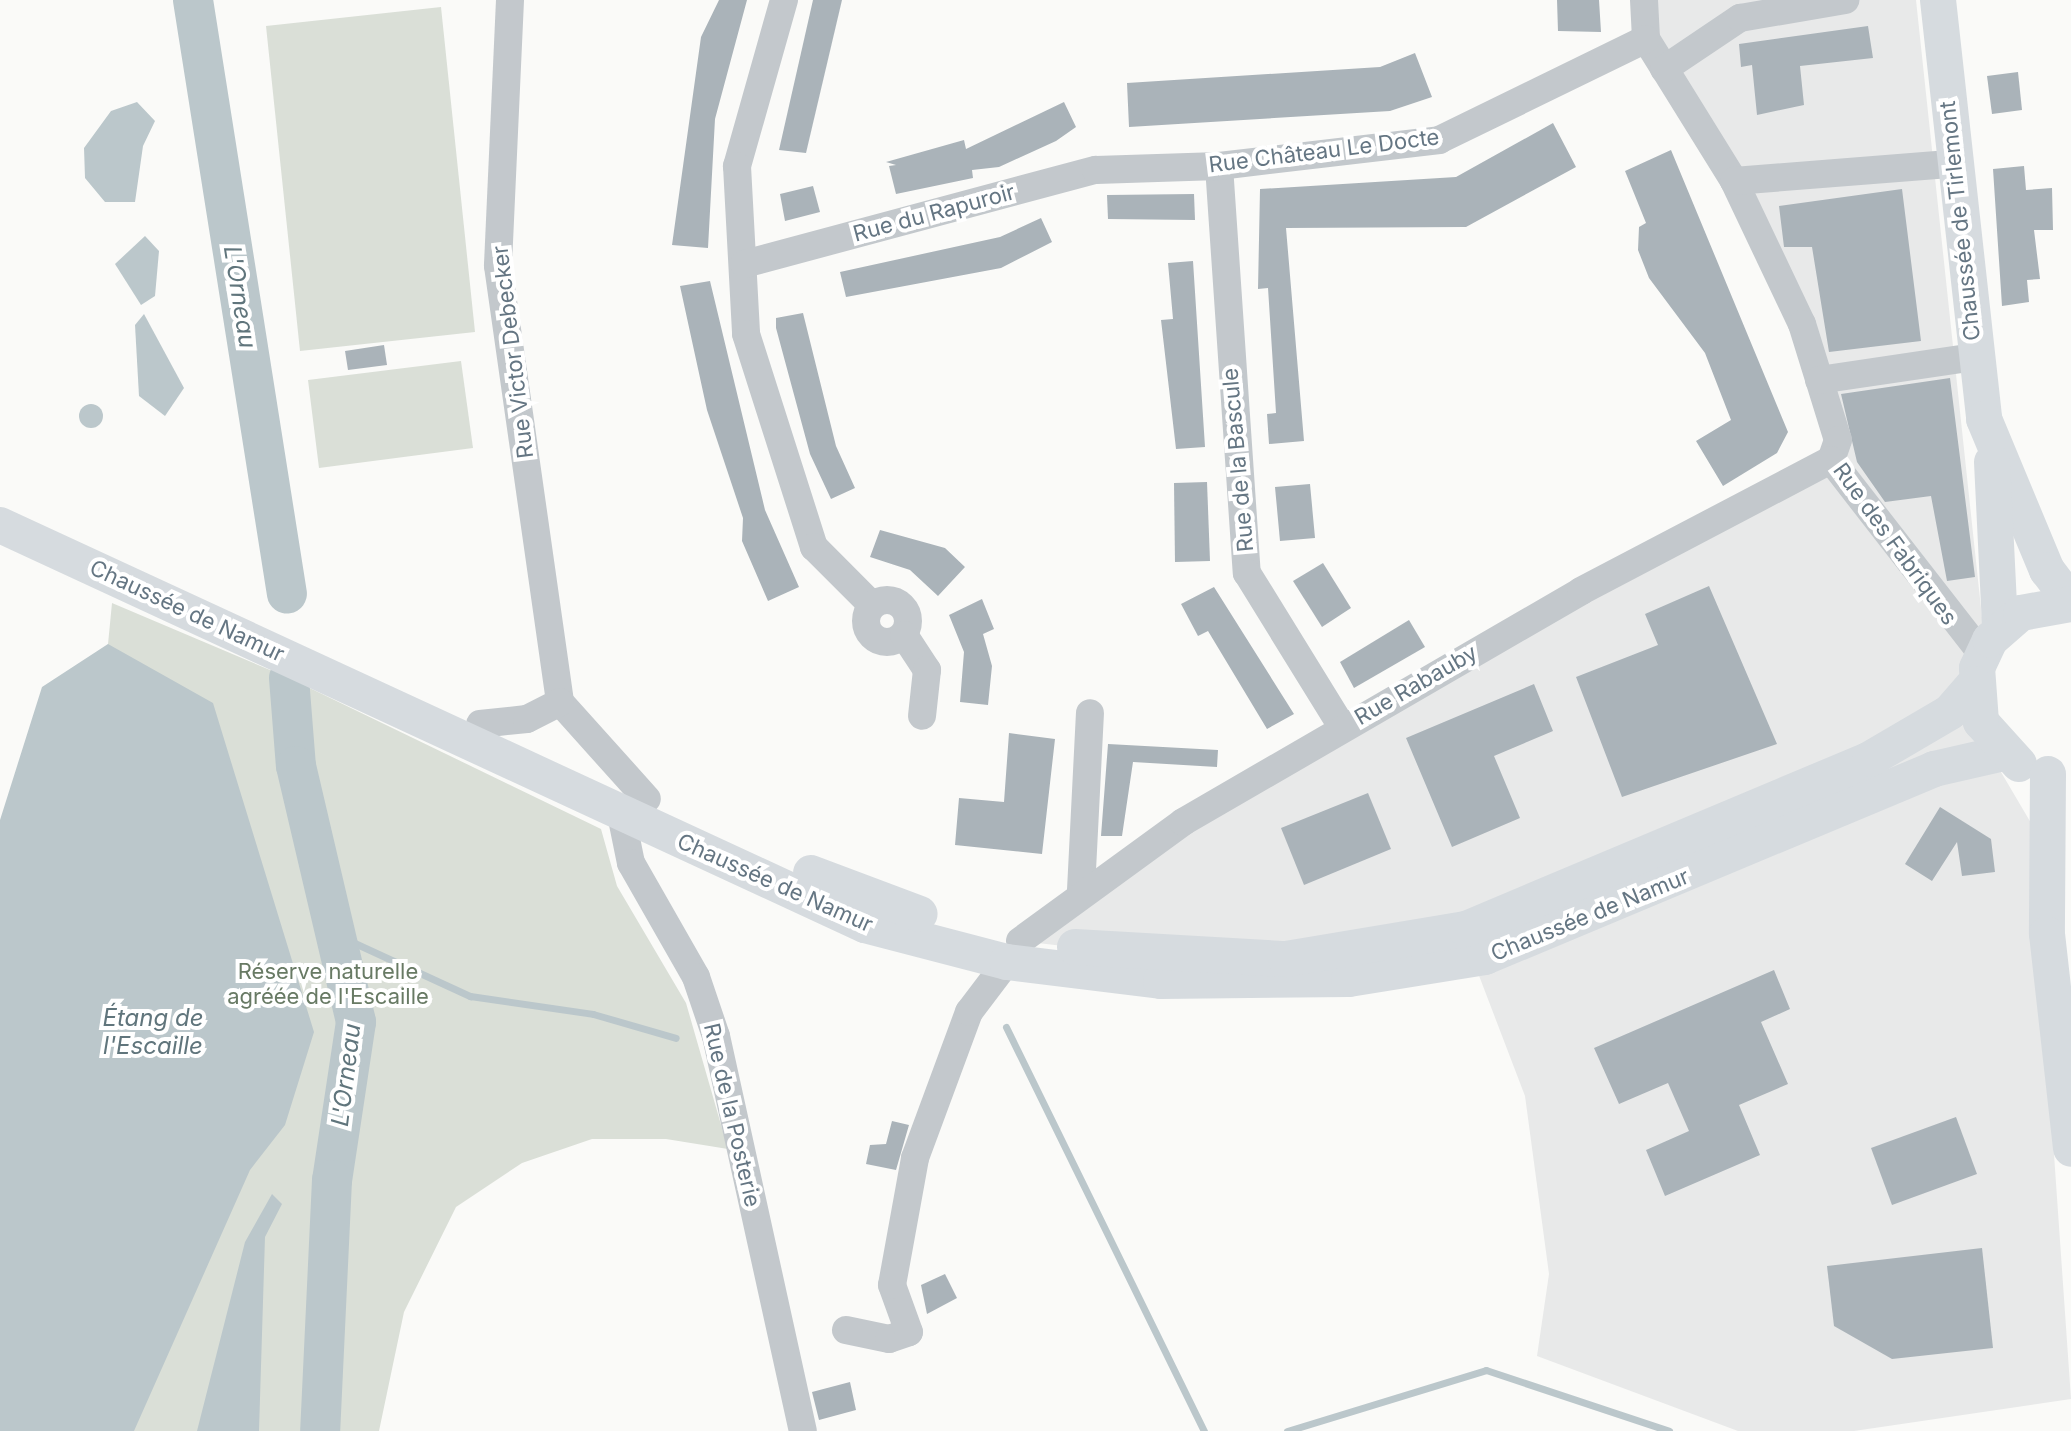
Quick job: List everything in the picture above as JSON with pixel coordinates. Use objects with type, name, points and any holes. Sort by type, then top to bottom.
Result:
[{"type":"main road","name":"Chaussée de Tirlemont","points":[[1938,0],[1952,164],[1975,357],[1991,441],[1981,722],[2004,753]]},
{"type":"main road","name":"Chaussée de Tirlemont","points":[[1991,441],[2047,570],[2071,603]]},
{"type":"main road","name":"Chaussée de Namur","points":[[0,500],[213,599],[346,672],[634,807]]},
{"type":"main road","name":"Chaussée de Namur","points":[[0,525],[232,631],[480,724],[865,925],[1013,952],[1229,982],[1349,979],[1485,957],[1934,769],[2004,753]]},
{"type":"main road","points":[[1985,655],[2021,613],[2071,603]]},
{"type":"main road","name":"Chaussée de Namur","points":[[1013,952],[1286,959],[1452,933],[1514,914],[1870,759],[1950,712],[1985,655]]},
{"type":"main road","points":[[2004,753],[2060,774],[2047,944],[2071,1149]]},
{"type":"main road","points":[[2071,907],[2071,1031]]},
{"type":"street","name":"Rue Victor Debecker","points":[[510,0],[498,266],[560,702]]},
{"type":"street","points":[[784,0],[737,166],[746,334],[814,547],[871,604]]},
{"type":"street","points":[[1644,0],[1646,39]]},
{"type":"street","points":[[1664,69],[1740,18],[1845,0]]},
{"type":"street","name":"Rue des Fabriques","points":[[1646,39],[1734,181],[1802,324],[1838,440],[1831,460],[1985,655]]},
{"type":"street","name":"Rue Château Le Docte","points":[[1124,165],[1219,166],[1439,140],[1646,39]]},
{"type":"street","points":[[1734,181],[1952,164]]},
{"type":"street","name":"Rue du Rapuroir","points":[[744,264],[1124,165]]},
{"type":"street","name":"Rue de la Bascule","points":[[1219,166],[1247,573],[1342,727]]},
{"type":"street","points":[[1819,380],[1975,357]]},
{"type":"street","name":"Rue Rabauby","points":[[846,1330],[889,1339],[909,1332],[892,1285],[915,1158],[969,1012],[1013,952],[1081,890],[1342,727],[1831,460]]},
{"type":"street","points":[[871,604],[892,598],[909,613],[904,635],[927,670],[922,716]]},
{"type":"street","points":[[871,604],[865,621],[866,643],[904,635]]},
{"type":"street","points":[[480,724],[527,719],[560,702],[634,807]]},
{"type":"street","points":[[1081,890],[1090,713]]},
{"type":"street","name":"Rue de la Posterie","points":[[634,807],[631,863],[696,977],[716,1036],[803,1431]]},
{"type":"shaded area","points":[[1644,0],[1916,0],[1998,767],[2031,823],[2071,1399],[1854,1431],[1738,1431],[1537,1356],[1549,1274],[1525,1096],[1478,973],[1389,945],[1081,948],[1020,941],[1081,890],[1831,460],[1802,324],[1646,39]]},
{"type":"green space","points":[[441,7],[475,332],[300,351],[266,26]]},
{"type":"green space","points":[[461,361],[473,448],[319,468],[308,380]]},
{"type":"green space","name":"Réserve naturelle agréée de l'Escaille","points":[[112,603],[289,678],[601,829],[617,886],[686,1003],[728,1149],[666,1139],[592,1139],[522,1163],[456,1207],[404,1312],[379,1431],[0,1431],[0,954],[108,644]]},
{"type":"water","points":[[137,102],[155,121],[143,146],[135,202],[105,202],[85,178],[84,148],[111,111]]},
{"type":"water","points":[[145,236],[159,251],[155,296],[141,305],[115,264]]},
{"type":"water","points":[[144,314],[184,388],[165,416],[139,396],[135,325]]},
{"type":"water","points":[[91,404],[100,407],[103,416],[100,425],[91,428],[82,425],[79,416],[82,407]]},
{"type":"water","name":"Étang de l'Escaille","points":[[108,644],[213,703],[314,1032],[285,1125],[250,1170],[134,1431],[0,1431],[0,820],[42,687]]},
{"type":"water","points":[[272,1194],[282,1204],[265,1237],[259,1431],[197,1431],[245,1242]]},
{"type":"building","points":[[719,0],[747,0],[715,119],[708,248],[672,245],[701,37]]},
{"type":"building","points":[[813,0],[842,0],[806,153],[779,150]]},
{"type":"building","points":[[1557,0],[1599,0],[1601,32],[1558,31]]},
{"type":"building","points":[[1868,26],[1873,58],[1800,66],[1804,105],[1757,115],[1752,65],[1741,67],[1739,44]]},
{"type":"building","points":[[1415,53],[1432,97],[1390,111],[1129,127],[1127,83],[1380,67]]},
{"type":"building","points":[[2018,72],[2022,110],[1992,114],[1987,76]]},
{"type":"building","points":[[1064,102],[1076,127],[1056,141],[999,167],[972,170],[973,178],[896,194],[889,166],[896,165],[886,162],[964,140],[966,149]]},
{"type":"building","points":[[1553,123],[1576,167],[1466,227],[1286,228],[1304,441],[1269,444],[1267,414],[1276,413],[1268,288],[1258,289],[1260,189],[1456,177]]},
{"type":"building","points":[[1671,150],[1788,432],[1777,453],[1723,486],[1696,441],[1731,420],[1705,353],[1649,278],[1638,250],[1639,227],[1646,223],[1625,171]]},
{"type":"building","points":[[2024,166],[2026,190],[2052,188],[2053,230],[2034,230],[2040,279],[2027,280],[2029,302],[2002,306],[1993,169]]},
{"type":"building","points":[[813,186],[820,212],[785,221],[780,194]]},
{"type":"building","points":[[1902,189],[1921,341],[1829,352],[1812,247],[1784,247],[1779,206]]},
{"type":"building","points":[[1194,194],[1195,220],[1108,219],[1107,195]]},
{"type":"building","points":[[1041,218],[1052,242],[1001,268],[846,297],[840,272],[1000,237]]},
{"type":"building","points":[[1193,261],[1205,447],[1176,449],[1161,320],[1173,319],[1168,263]]},
{"type":"building","points":[[710,281],[765,510],[799,587],[768,601],[742,541],[743,518],[707,410],[680,286]]},
{"type":"building","points":[[803,313],[836,446],[855,488],[831,499],[810,454],[776,328],[776,318]]},
{"type":"building","points":[[384,345],[387,365],[348,370],[345,351]]},
{"type":"building","points":[[1950,378],[1975,577],[1947,581],[1931,496],[1885,502],[1857,462],[1841,394]]},
{"type":"building","points":[[1207,482],[1210,561],[1175,562],[1174,483]]},
{"type":"building","points":[[1310,484],[1315,538],[1280,541],[1275,487]]},
{"type":"building","points":[[880,530],[945,548],[965,567],[938,596],[910,570],[870,557]]},
{"type":"building","points":[[1323,563],[1351,608],[1322,627],[1293,581]]},
{"type":"building","points":[[1709,586],[1777,744],[1622,797],[1576,677],[1658,645],[1645,614]]},
{"type":"building","points":[[1214,587],[1294,714],[1267,729],[1208,631],[1198,636],[1181,604]]},
{"type":"building","points":[[982,599],[994,629],[983,634],[992,666],[988,705],[960,702],[964,652],[949,615]]},
{"type":"building","points":[[1409,620],[1425,647],[1354,688],[1340,662]]},
{"type":"building","points":[[1534,684],[1553,731],[1494,756],[1520,818],[1452,847],[1406,738]]},
{"type":"building","points":[[1009,733],[1055,739],[1042,854],[955,845],[959,798],[1004,802]]},
{"type":"building","points":[[1108,744],[1218,750],[1217,767],[1133,762],[1122,836],[1101,836]]},
{"type":"building","points":[[1368,793],[1391,849],[1304,885],[1281,828]]},
{"type":"building","points":[[1940,807],[1991,839],[1995,872],[1962,876],[1957,842],[1932,881],[1905,864]]},
{"type":"building","points":[[1774,970],[1790,1009],[1761,1022],[1788,1084],[1739,1105],[1760,1155],[1665,1196],[1646,1150],[1689,1131],[1668,1083],[1619,1104],[1594,1048]]},
{"type":"building","points":[[1956,1117],[1977,1174],[1892,1205],[1871,1148]]},
{"type":"building","points":[[892,1121],[909,1125],[896,1170],[866,1164],[870,1145],[886,1144]]},
{"type":"building","points":[[1982,1248],[1993,1348],[1892,1359],[1834,1326],[1827,1266]]},
{"type":"building","points":[[945,1274],[957,1298],[927,1314],[921,1285]]},
{"type":"building","points":[[850,1382],[856,1410],[819,1420],[812,1392]]},
{"type":"waterway","name":"L'Orneau","points":[[193,0],[287,594]]},
{"type":"waterway","name":"L'Orneau","points":[[289,678],[296,766],[356,1022],[332,1180],[320,1431]]},
{"type":"waterway","points":[[335,934],[470,996],[593,1014],[676,1038]]},
{"type":"waterway","points":[[1006,1027],[1204,1431]]},
{"type":"waterway","points":[[1287,1431],[1486,1370],[1669,1431]]}]
